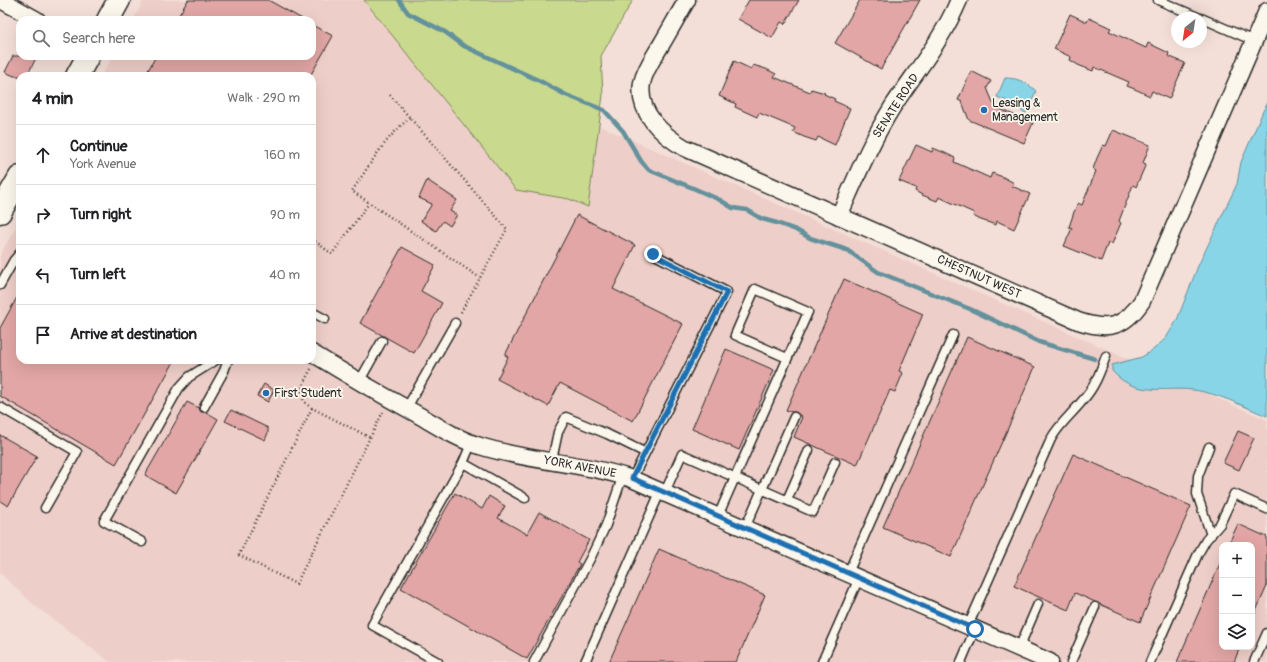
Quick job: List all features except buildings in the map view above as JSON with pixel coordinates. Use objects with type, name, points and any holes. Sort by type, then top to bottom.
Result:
[{"type":"main road","points":[[110,16],[120,0]]},
{"type":"main road","points":[[79,72],[86,60]]},
{"type":"main road","points":[[0,212],[16,185]]},
{"type":"street","points":[[1,0],[30,16]]},
{"type":"street","name":"CHESTNUT WEST","points":[[687,0],[652,60],[642,84],[642,100],[646,109],[651,118],[668,138],[685,148],[1078,321],[1102,326],[1118,324],[1125,321],[1137,309],[1146,294],[1267,11]]},
{"type":"street","name":"SENATE ROAD","points":[[839,216],[864,159],[880,128],[893,106],[938,42],[959,0]]},
{"type":"street","name":"YORK AVENUE","points":[[316,356],[406,409],[471,444],[502,452],[596,468],[627,477],[663,491],[1050,662]]},
{"type":"lane","points":[[1158,0],[1186,12]]},
{"type":"lane","points":[[1207,21],[1254,41]]},
{"type":"lane","points":[[534,662],[591,557],[627,477],[644,452],[727,292],[653,254]]},
{"type":"lane","points":[[0,285],[16,258]]},
{"type":"lane","points":[[718,516],[808,312],[755,289],[735,335],[787,358]]},
{"type":"lane","points":[[316,314],[325,319]]},
{"type":"lane","points":[[406,409],[455,323]]},
{"type":"lane","points":[[822,662],[853,575],[953,335]]},
{"type":"lane","points":[[359,382],[382,341]]},
{"type":"lane","points":[[960,662],[972,628],[1051,439],[1060,425],[1090,393],[1099,377],[1106,356]]},
{"type":"lane","points":[[142,542],[104,521],[180,388],[189,377],[210,364]]},
{"type":"lane","points":[[204,407],[227,364]]},
{"type":"lane","points":[[0,407],[77,452],[45,508]]},
{"type":"lane","points":[[552,460],[558,432],[566,417],[608,434],[644,452]]},
{"type":"lane","points":[[745,528],[794,417]]},
{"type":"lane","points":[[438,662],[372,625],[463,463],[471,444]]},
{"type":"lane","points":[[1209,447],[1198,476],[1197,494],[1211,534]]},
{"type":"lane","points":[[787,500],[809,450]]},
{"type":"lane","points":[[585,662],[663,491],[682,454],[813,512],[835,462]]},
{"type":"lane","points":[[463,463],[525,498]]},
{"type":"lane","points":[[1150,662],[1198,554],[1206,540],[1220,524],[1234,494],[1267,509]]},
{"type":"lane","points":[[1019,648],[1038,604]]},
{"type":"lane","points":[[1071,662],[1095,607]]},
{"type":"lane","points":[[1254,662],[1267,633]]},
{"type":"path","points":[[390,95],[507,229],[455,323]]},
{"type":"path","points":[[410,118],[400,125],[389,137],[352,191],[480,278]]},
{"type":"path","points":[[316,242],[332,254],[369,203]]},
{"type":"path","points":[[311,364],[302,391],[302,396],[305,402],[312,408],[370,437]]},
{"type":"path","points":[[312,408],[239,555],[296,584],[390,399]]},
{"type":"shaded area","points":[[144,0],[364,0],[516,190],[569,199],[588,207],[600,126],[1267,420],[1267,662],[110,662],[34,605],[0,573],[0,255],[16,227],[16,364],[316,364],[316,72],[103,72],[111,60],[316,60],[316,16],[135,16]]},
{"type":"green space","points":[[364,0],[633,0],[601,56],[603,95],[588,207],[569,199],[516,190]]},
{"type":"water","points":[[1005,78],[1022,81],[1036,91],[1026,113],[1021,111],[1022,107],[997,97]]},
{"type":"water","points":[[1267,102],[1267,416],[1204,392],[1133,386],[1122,380],[1112,371],[1112,365],[1142,357],[1154,349],[1166,338],[1177,320],[1198,266],[1237,184],[1241,162]]},
{"type":"waterway","points":[[399,0],[408,13],[445,32],[464,46],[538,80],[566,95],[604,110],[623,131],[641,161],[649,170],[720,200],[733,208],[747,210],[762,219],[796,230],[810,238],[847,250],[878,272],[970,309],[1039,342],[1095,359]]},
{"type":"place","name":"Leasing & Management","points":[[984,110]]},
{"type":"place","name":"First Student","points":[[266,393]]},
{"type":"route","points":[[653,254],[727,292],[632,478],[975,629]]}]
